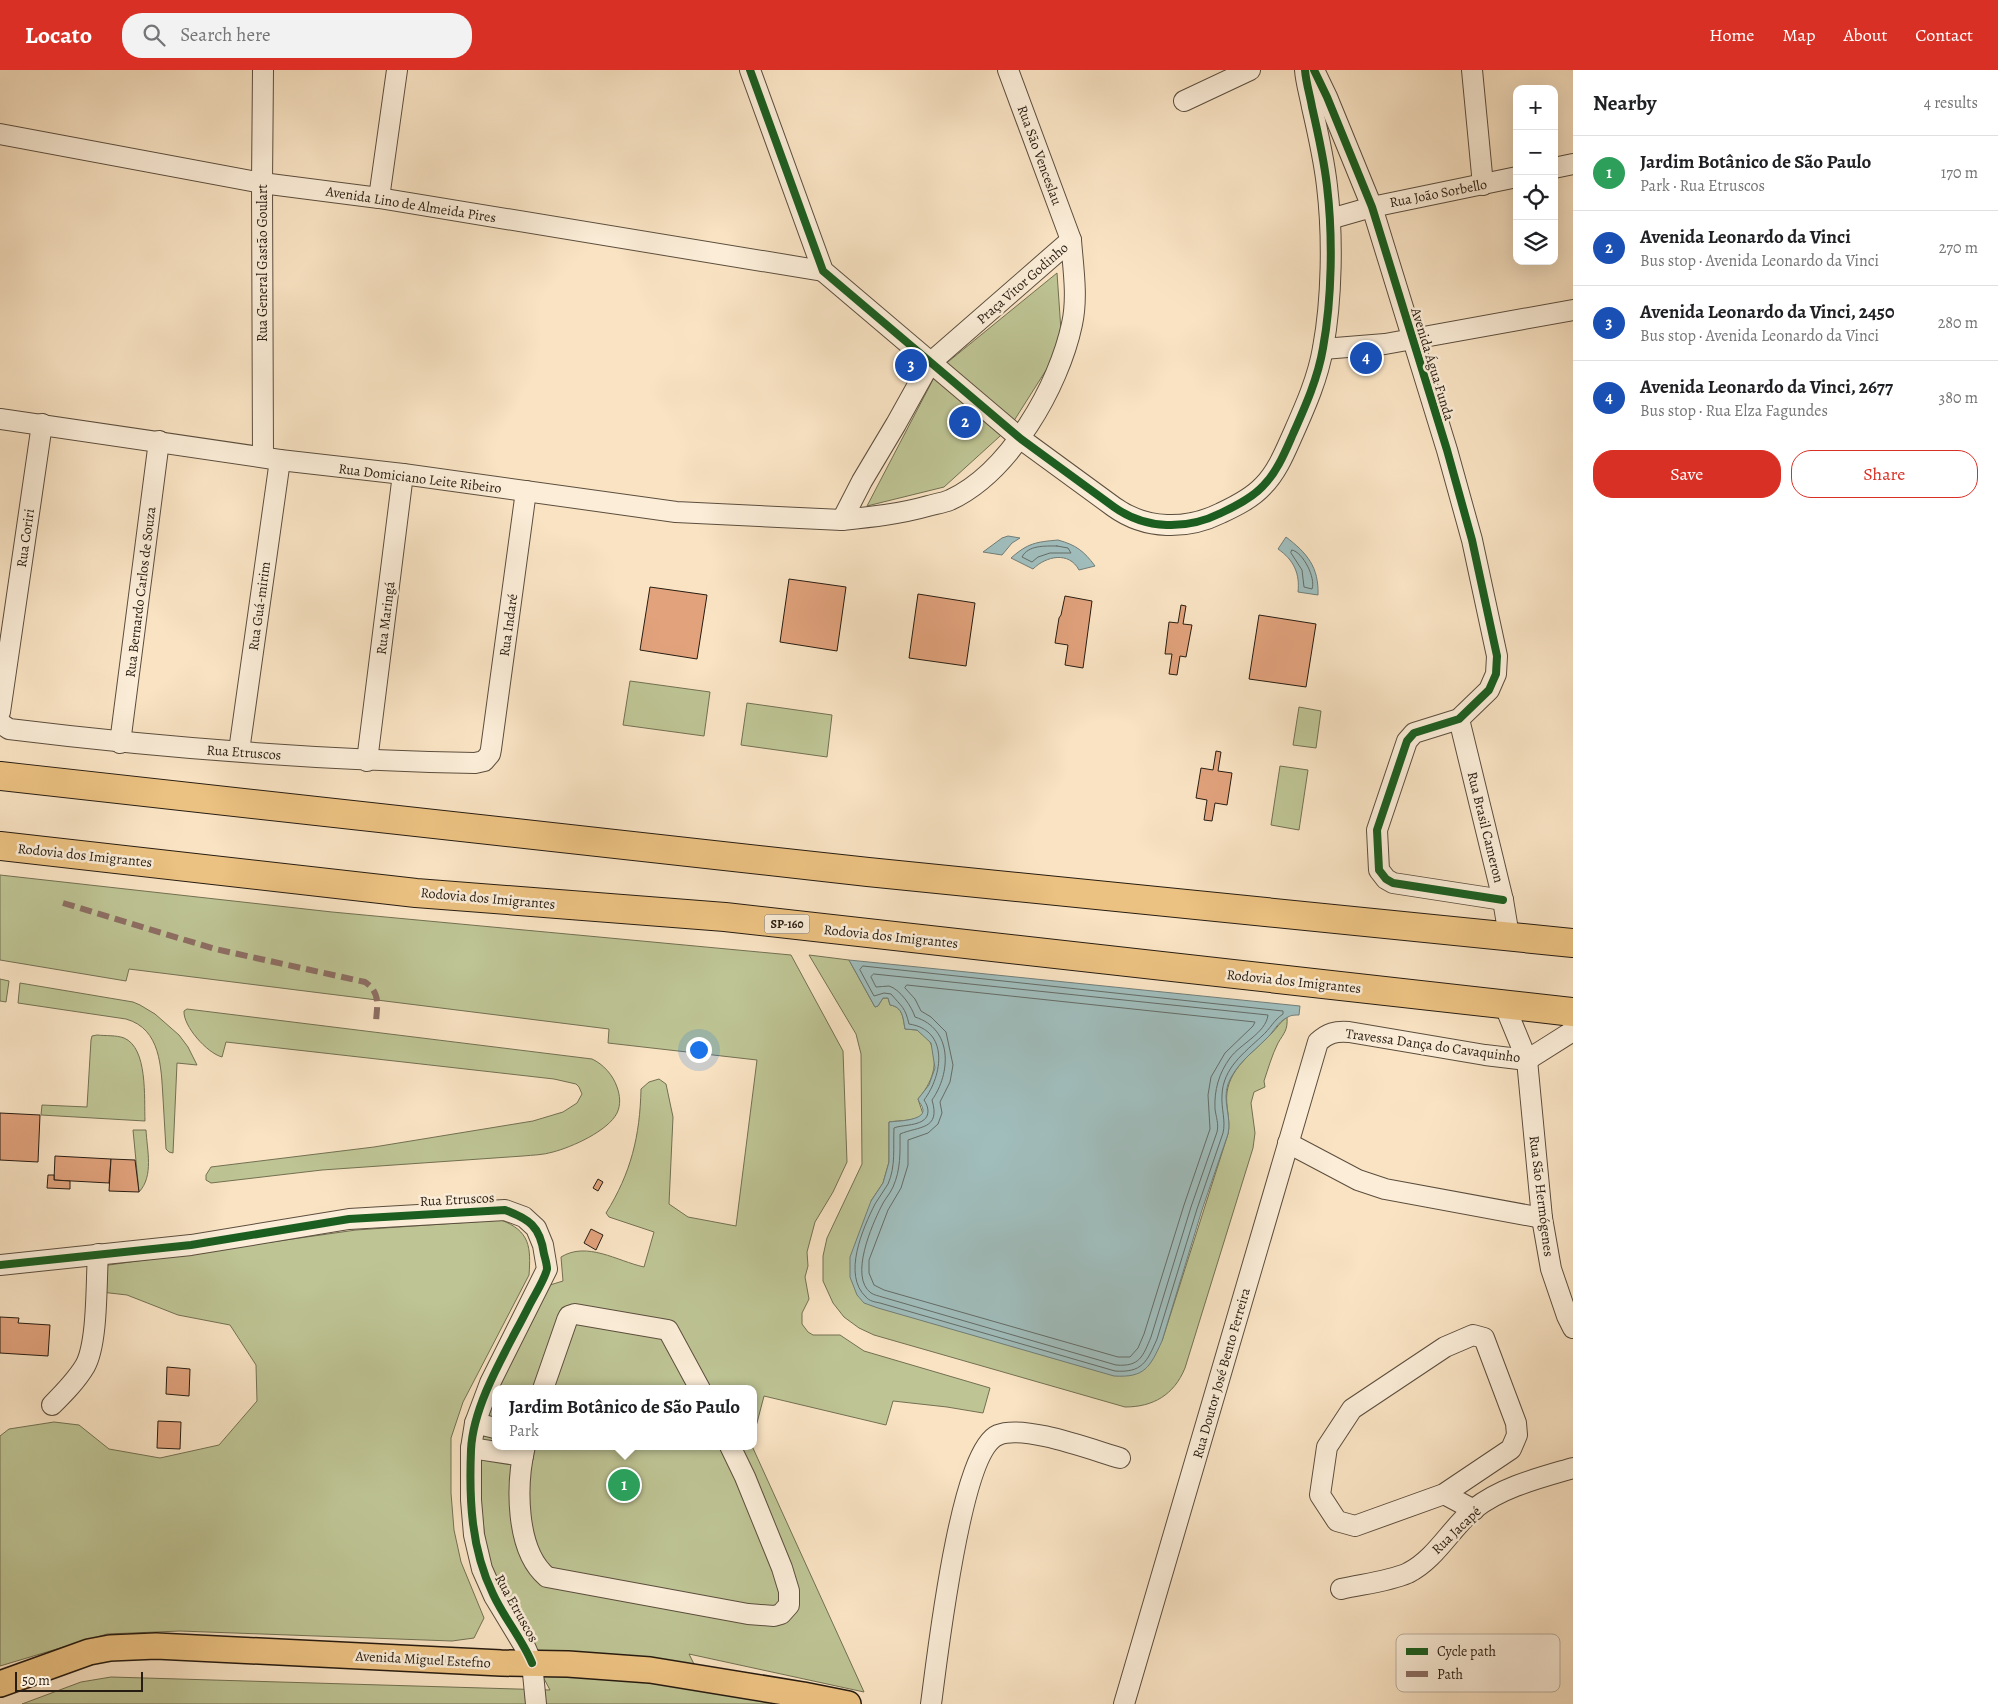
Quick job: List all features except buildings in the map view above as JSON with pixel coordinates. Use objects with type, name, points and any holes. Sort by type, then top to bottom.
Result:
[{"type":"highway","points":[[0,776],[868,872],[1573,943]]},
{"type":"highway","name":"Rodovia dos Imigrantes","points":[[0,846],[416,893],[724,917],[1573,1012]]},
{"type":"main road","name":"Avenida Miguel Estefno","points":[[0,1684],[89,1652],[133,1647],[534,1684],[568,1664],[650,1670],[848,1704]]},
{"type":"street","name":"Rua General Gastão Goulart","points":[[264,70],[262,182],[271,458]]},
{"type":"street","points":[[379,198],[397,70]]},
{"type":"street","points":[[750,70],[823,271],[1021,438],[1125,515],[1161,524],[1185,525],[1205,521],[1240,504],[1263,486],[1280,463],[1316,378],[1323,349],[1330,280],[1330,219],[1325,176],[1305,70]]},
{"type":"street","name":"Rua São Venceslau","points":[[1008,70],[1071,240]]},
{"type":"street","points":[[1184,101],[1250,70]]},
{"type":"street","name":"Avenida Água Funda","points":[[1314,70],[1372,207],[1472,540],[1497,656],[1496,674],[1489,690],[1459,719]]},
{"type":"street","points":[[1472,70],[1484,184]]},
{"type":"street","name":"Avenida Lino de Almeida Pires","points":[[0,134],[262,182],[379,198],[823,271]]},
{"type":"street","points":[[1558,167],[1573,164]]},
{"type":"street","name":"Rua João Sorbello","points":[[1330,219],[1372,207],[1513,178]]},
{"type":"street","name":"Praça Vitor Godinho","points":[[842,520],[862,481],[930,363],[1071,240]]},
{"type":"street","name":"Praça Vitor Godinho","points":[[842,520],[903,513],[950,500],[989,474],[1021,438],[1061,362],[1072,322],[1074,290],[1071,240]]},
{"type":"street","points":[[1323,349],[1385,344],[1573,310]]},
{"type":"street","name":"Rua Domiciano Leite Ribeiro","points":[[0,418],[271,458],[403,474],[676,512],[842,520]]},
{"type":"street","name":"Rua Coriri","points":[[1,720],[42,424]]},
{"type":"street","name":"Rua Bernardo Carlos de Souza","points":[[120,743],[159,441]]},
{"type":"street","name":"Rua Guá-mirim","points":[[239,751],[271,458]]},
{"type":"street","name":"Rua Maringá","points":[[366,761],[403,474]]},
{"type":"street","name":"Rua Indaré","points":[[487,759],[491,749],[526,491]]},
{"type":"street","points":[[1459,719],[1414,733],[1407,741],[1377,830],[1378,864],[1381,874],[1393,883],[1503,900]]},
{"type":"street","name":"Rua Brasil Cameron","points":[[1459,719],[1503,900],[1509,936]]},
{"type":"street","name":"Rua Etruscos","points":[[1,720],[8,729],[120,743],[366,761],[475,763],[487,759]]},
{"type":"street","name":"Rua São Hermógenes","points":[[1504,1004],[1526,1060],[1542,1218],[1551,1269],[1566,1316],[1573,1328]]},
{"type":"street","name":"Travessa Dança do Cavaquinho","points":[[1318,1042],[1326,1035],[1336,1032],[1349,1032],[1485,1056],[1526,1060],[1573,1031]]},
{"type":"street","name":"Rua Doutor José Bento Ferreira","points":[[1124,1704],[1318,1042]]},
{"type":"street","points":[[1288,1143],[1358,1180],[1385,1189],[1542,1218]]},
{"type":"street","name":"Rua Etruscos","points":[[0,1264],[191,1246],[349,1219],[505,1210],[524,1217],[536,1228],[543,1245],[547,1268],[490,1383],[475,1423],[471,1448],[471,1500],[474,1535],[482,1569],[494,1596],[526,1649],[534,1684]]},
{"type":"street","points":[[52,1405],[76,1380],[86,1364],[95,1311],[98,1254]]},
{"type":"street","points":[[544,1385],[567,1320],[569,1316],[575,1314],[668,1330],[698,1385]]},
{"type":"street","points":[[1444,1494],[1511,1449],[1517,1435],[1516,1423],[1484,1338],[1474,1335],[1445,1347],[1352,1409],[1327,1447],[1320,1496],[1337,1521],[1355,1526],[1444,1494],[1474,1510]]},
{"type":"street","points":[[475,1423],[492,1427]]},
{"type":"street","points":[[930,1704],[952,1557],[972,1481],[980,1458],[988,1444],[997,1435],[1008,1432],[1025,1432],[1120,1458]]},
{"type":"street","points":[[471,1448],[492,1449]]},
{"type":"street","points":[[506,1450],[524,1451],[519,1502],[522,1527],[538,1569],[547,1577],[748,1614],[774,1616],[782,1614],[788,1605],[787,1582],[732,1450]]},
{"type":"street","name":"Rua Jacapé","points":[[1340,1589],[1409,1572],[1450,1536],[1474,1510],[1501,1492],[1573,1468]]},
{"type":"green space","points":[[1057,273],[1062,345],[1010,427],[944,487],[867,506],[938,370]]},
{"type":"green space","points":[[630,681],[710,692],[704,736],[623,725]]},
{"type":"green space","points":[[747,703],[832,715],[827,757],[741,745]]},
{"type":"green space","points":[[1299,707],[1321,711],[1316,748],[1293,745]]},
{"type":"green space","points":[[1280,766],[1308,770],[1299,830],[1271,825]]},
{"type":"green space","points":[[0,875],[332,912],[791,955],[843,1051],[847,1162],[833,1192],[815,1222],[807,1252],[808,1266],[805,1277],[809,1299],[802,1313],[802,1324],[813,1335],[840,1335],[864,1351],[990,1388],[983,1413],[893,1401],[886,1425],[764,1396],[757,1423],[757,1385],[499,1385],[541,1293],[550,1285],[563,1281],[561,1257],[581,1251],[592,1252],[644,1267],[654,1232],[609,1217],[606,1213],[628,1169],[639,1123],[641,1089],[649,1082],[659,1079],[666,1084],[673,1117],[669,1204],[688,1217],[736,1226],[757,1060],[608,1043],[609,1029],[129,969],[126,981],[0,960]]},
{"type":"green space","points":[[809,955],[849,960],[875,1007],[878,1006],[883,998],[888,998],[890,1005],[898,1008],[902,1014],[905,1029],[917,1030],[929,1040],[933,1051],[933,1073],[918,1099],[923,1114],[911,1120],[889,1122],[889,1162],[883,1183],[871,1201],[1162,1341],[1228,1134],[1227,1092],[1229,1083],[1233,1074],[1244,1060],[1287,1017],[1284,1034],[1274,1052],[1264,1081],[1265,1087],[1254,1092],[1251,1103],[1255,1133],[1253,1148],[1185,1368],[1169,1392],[1145,1405],[1125,1407],[874,1335],[859,1328],[844,1317],[833,1303],[823,1281],[823,1256],[827,1238],[862,1164],[861,1054],[856,1034]]},
{"type":"green space","points":[[0,979],[9,981],[6,1002],[0,1001]]},
{"type":"green space","points":[[20,983],[133,1002],[155,1014],[179,1035],[188,1047],[197,1065],[177,1063],[173,1153],[166,1149],[160,1062],[153,1040],[146,1031],[138,1024],[126,1019],[18,1003]]},
{"type":"green space","points":[[187,1009],[592,1059],[604,1067],[613,1078],[619,1093],[619,1107],[612,1120],[598,1132],[561,1150],[546,1154],[322,1170],[211,1183],[206,1180],[206,1175],[211,1167],[374,1147],[533,1121],[563,1112],[577,1103],[582,1094],[576,1084],[554,1079],[226,1042],[222,1057],[203,1045],[197,1038],[187,1024],[184,1011]]},
{"type":"green space","points":[[92,1036],[124,1038],[132,1043],[141,1063],[143,1075],[145,1121],[41,1115],[42,1105],[87,1107],[91,1040]]},
{"type":"green space","points":[[133,1130],[146,1130],[148,1171],[144,1186],[139,1192]]},
{"type":"green space","points":[[501,1220],[518,1229],[527,1241],[530,1256],[529,1275],[463,1402],[451,1438],[451,1493],[454,1530],[461,1562],[484,1618],[474,1638],[452,1641],[180,1631],[107,1634],[0,1666],[0,1436],[9,1429],[54,1422],[79,1425],[109,1449],[160,1458],[219,1445],[257,1401],[256,1365],[230,1325],[178,1315],[127,1295],[101,1292],[102,1266],[356,1230]]},
{"type":"green space","points":[[492,1403],[492,1450],[754,1450],[864,1692],[689,1654],[703,1682],[836,1704],[22,1704],[81,1682],[111,1677],[550,1690],[503,1601],[488,1567],[476,1457]]},
{"type":"water","points":[[1008,536],[1020,538],[1012,543],[1002,555],[983,552],[1002,538]]},
{"type":"water","points":[[1286,537],[1306,555],[1314,569],[1318,585],[1318,595],[1298,592],[1298,579],[1295,568],[1284,553],[1278,549]]},
{"type":"water","points":[[1058,540],[1079,549],[1095,566],[1079,570],[1069,560],[1057,558],[1044,561],[1033,569],[1011,558],[1022,549],[1033,544]]},
{"type":"water","points":[[849,960],[1300,1006],[1299,1015],[1284,1019],[1231,1077],[1226,1090],[1229,1122],[1228,1134],[1202,1210],[1162,1341],[1150,1364],[1140,1373],[1114,1376],[878,1308],[864,1303],[857,1295],[850,1277],[850,1257],[871,1201],[883,1183],[889,1162],[889,1122],[903,1121],[922,1114],[923,1109],[918,1099],[929,1085],[935,1068],[931,1043],[917,1030],[905,1029],[902,1014],[898,1008],[890,1005],[888,998],[883,998],[878,1006],[875,1007]]},
{"type":"marked path","points":[[63,903],[215,949],[365,982],[374,990],[376,995],[376,1022]]},
{"type":"cycle path","points":[[750,70],[823,271],[1021,439],[1126,515],[1139,520],[1167,525],[1181,525],[1208,519],[1244,501],[1263,486],[1284,455],[1318,370],[1328,309],[1331,267],[1330,226],[1324,166],[1305,70]]},
{"type":"cycle path","points":[[1314,70],[1372,207],[1447,450],[1472,540],[1497,656],[1496,674],[1489,690],[1459,719],[1414,733],[1407,741],[1377,830],[1379,870],[1386,879],[1393,883],[1503,900]]},
{"type":"cycle path","points":[[0,1265],[191,1245],[349,1219],[505,1210],[527,1220],[540,1237],[547,1269],[493,1376],[478,1414],[471,1450],[471,1505],[476,1542],[486,1577],[497,1603],[532,1663]]},
{"type":"place","name":"Avenida Leonardo da Vinci, 2677","points":[[1366,358]]},
{"type":"place","name":"Avenida Leonardo da Vinci, 2450","points":[[911,365]]},
{"type":"place","name":"Avenida Leonardo da Vinci","points":[[965,422]]},
{"type":"place","name":"Jardim Botânico de São Paulo","points":[[624,1485]]}]
